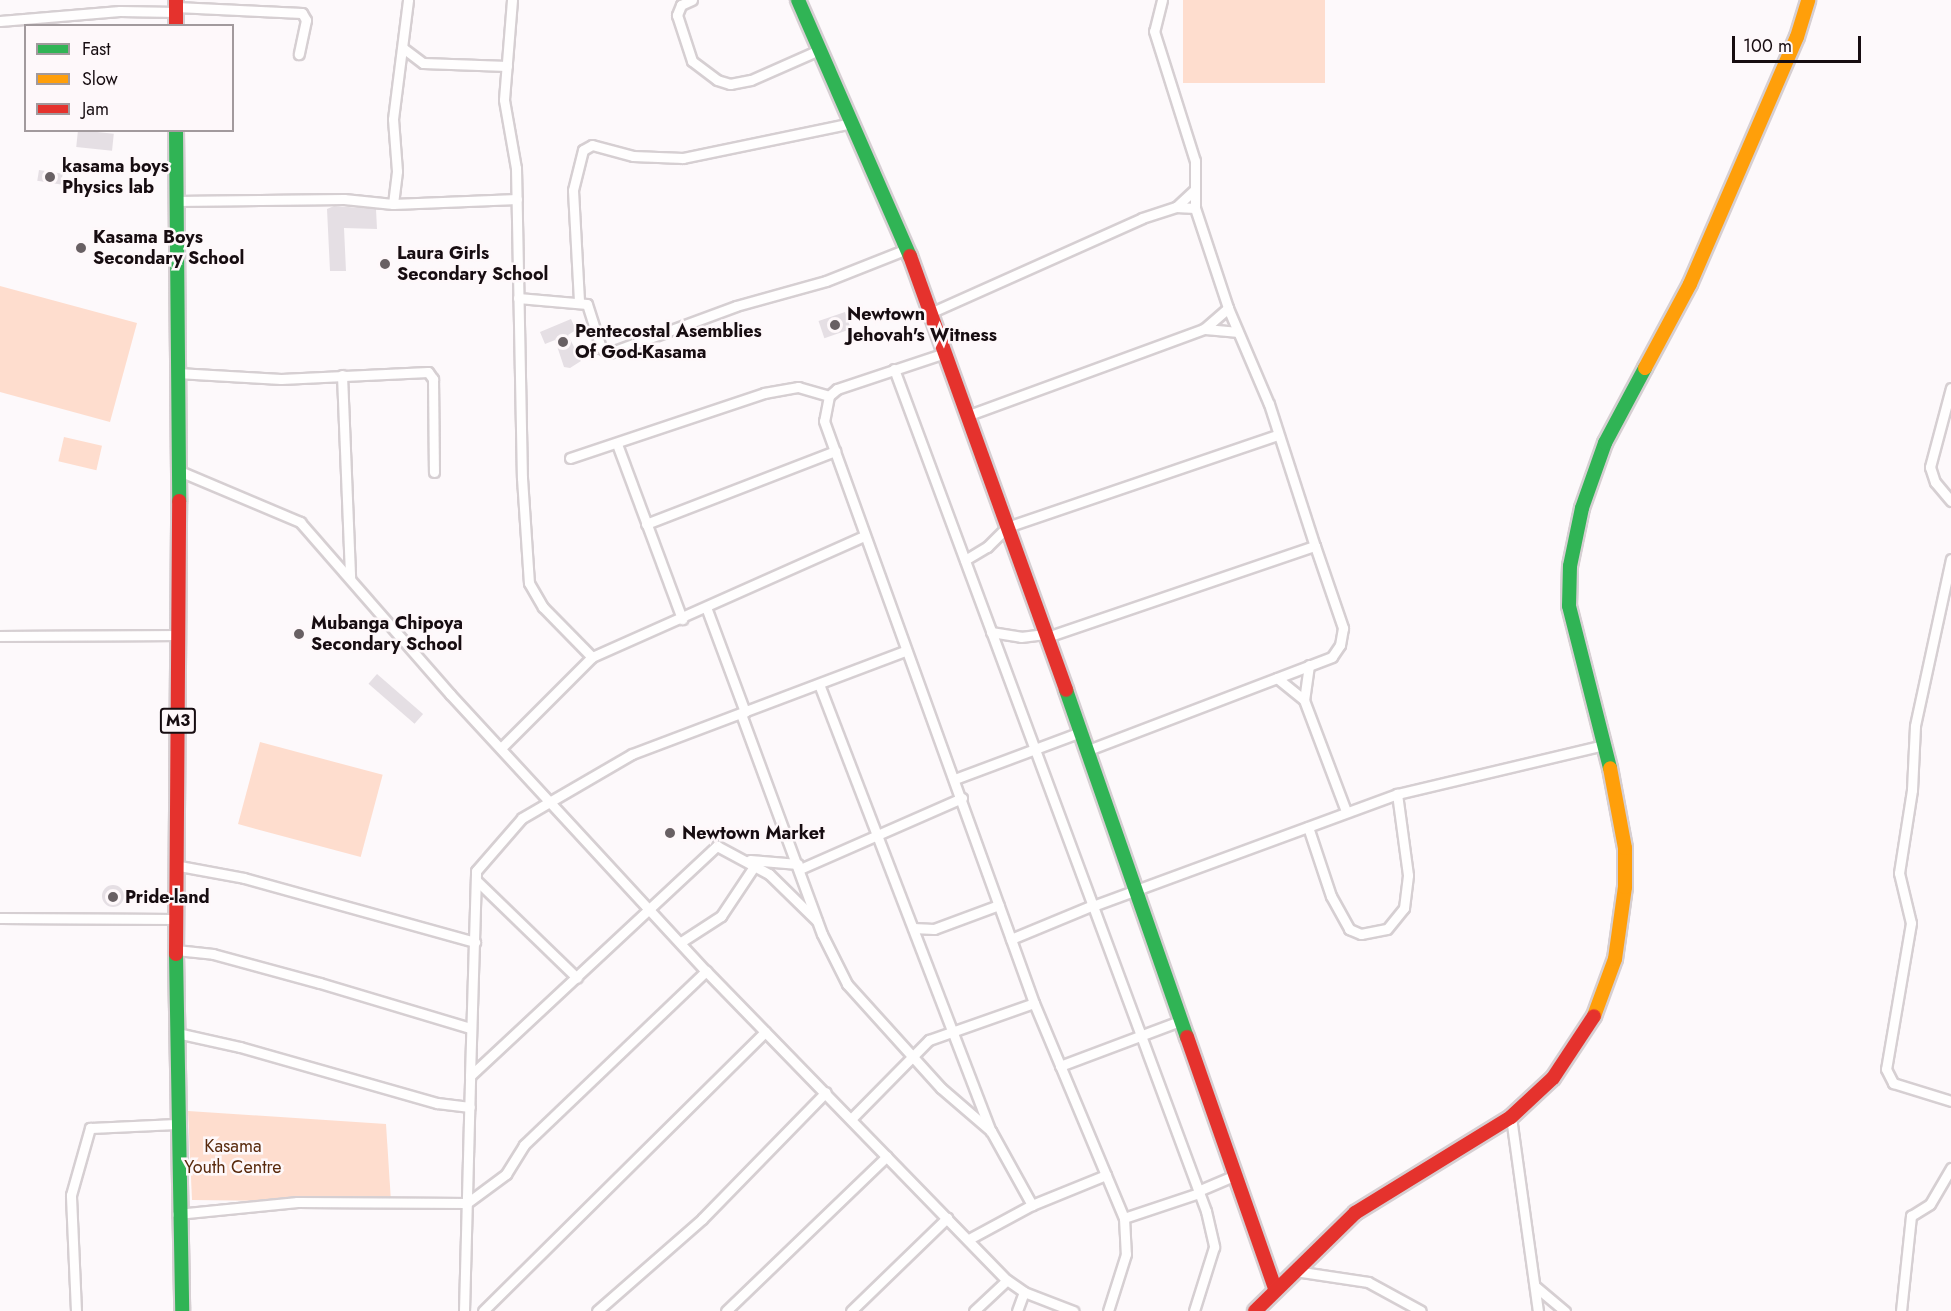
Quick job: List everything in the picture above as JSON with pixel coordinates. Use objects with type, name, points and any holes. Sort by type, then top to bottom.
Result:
[{"type":"street","points":[[393,204],[397,171],[393,119],[408,0]]},
{"type":"street","points":[[512,0],[504,100],[517,199],[518,298],[529,583],[543,607],[592,657]]},
{"type":"street","points":[[692,0],[681,5],[677,15],[692,61],[717,80],[730,84],[751,80],[819,50]]},
{"type":"street","points":[[798,0],[907,249],[969,415],[1078,732],[1275,1288]]},
{"type":"street","points":[[1086,751],[1332,657],[1343,634],[1278,435],[1228,308],[1195,208],[1190,139],[1154,31],[1162,0]]},
{"type":"street","points":[[1255,1311],[1293,1271],[1374,1199],[1511,1117],[1553,1078],[1591,1025],[1615,959],[1625,848],[1604,745],[1569,606],[1570,566],[1582,508],[1605,443],[1690,284],[1797,37],[1808,0]]},
{"type":"street","points":[[0,21],[120,11],[302,13],[306,20],[299,54]]},
{"type":"street","points":[[403,48],[423,63],[507,66]]},
{"type":"street","points":[[579,302],[573,190],[583,150],[592,145],[633,156],[683,158],[852,123]]},
{"type":"street","name":"M3","points":[[176,132],[180,635],[174,865],[177,1214],[182,1311]]},
{"type":"street","points":[[1176,207],[1194,190]]},
{"type":"street","points":[[176,201],[344,200],[393,204],[517,199]]},
{"type":"street","points":[[930,313],[1142,218],[1176,207],[1195,208]]},
{"type":"street","points":[[518,298],[579,302],[591,309],[601,348],[609,353],[736,306],[826,281],[907,249]]},
{"type":"street","points":[[969,415],[1204,329],[1228,308]]},
{"type":"street","points":[[1204,329],[1237,332]]},
{"type":"street","points":[[945,353],[837,389],[829,396],[824,421],[905,651],[962,798],[1034,1003],[1124,1218],[1126,1254],[1108,1311]]},
{"type":"street","points":[[894,369],[1215,1238],[1194,1311]]},
{"type":"street","points":[[177,373],[281,379],[428,372],[433,379],[434,472]]},
{"type":"street","points":[[342,375],[350,578]]},
{"type":"street","points":[[570,458],[764,393],[798,387],[829,396]]},
{"type":"street","points":[[1951,388],[1930,467],[1935,483],[1951,501]]},
{"type":"street","points":[[964,560],[987,547],[1007,527],[1278,435]]},
{"type":"street","points":[[617,444],[682,619]]},
{"type":"street","points":[[646,524],[835,451]]},
{"type":"street","points":[[177,470],[300,522],[501,748],[706,971],[852,1118],[1007,1280],[1024,1292],[1073,1311]]},
{"type":"street","points":[[501,748],[592,657],[682,619],[864,536]]},
{"type":"street","points":[[991,632],[1021,637],[1046,636],[1315,546]]},
{"type":"street","points":[[1951,559],[1915,726],[1912,790],[1899,873],[1911,923],[1886,1069],[1893,1083],[1951,1101]]},
{"type":"street","points":[[706,607],[817,921],[856,999],[954,1102],[991,1131]]},
{"type":"street","points":[[0,636],[180,635]]},
{"type":"street","points":[[464,1311],[470,1028],[476,942],[477,881],[481,861],[522,818],[632,754],[905,651]]},
{"type":"street","points":[[1309,665],[1304,700],[1346,811]]},
{"type":"street","points":[[1277,678],[1304,700]]},
{"type":"street","points":[[819,684],[991,1131],[1032,1205]]},
{"type":"street","points":[[955,779],[1034,751],[1078,732]]},
{"type":"street","points":[[1011,939],[1093,906],[1397,794],[1604,745]]},
{"type":"street","points":[[1308,827],[1331,896],[1349,929],[1360,934],[1387,929],[1404,908],[1408,874],[1397,794]]},
{"type":"street","points":[[751,862],[799,866],[878,837],[962,798]]},
{"type":"street","points":[[470,1076],[717,846],[751,862],[817,921]]},
{"type":"street","points":[[681,942],[721,916],[751,862]]},
{"type":"street","points":[[174,865],[244,878],[476,942]]},
{"type":"street","points":[[477,881],[576,978]]},
{"type":"street","points":[[913,928],[934,929],[999,905]]},
{"type":"street","points":[[0,918],[176,919]]},
{"type":"street","points":[[176,950],[213,954],[310,980],[470,1028]]},
{"type":"street","points":[[177,1214],[297,1202],[467,1203],[506,1174],[524,1145],[706,971]]},
{"type":"street","points":[[852,1118],[929,1040],[954,1034],[1034,1003]]},
{"type":"street","points":[[1060,1066],[1180,1021]]},
{"type":"street","points":[[483,1311],[765,1032]]},
{"type":"street","points":[[177,1033],[240,1047],[437,1103],[470,1107]]},
{"type":"street","points":[[597,1311],[702,1219],[826,1092]]},
{"type":"street","points":[[1511,1117],[1538,1311]]},
{"type":"street","points":[[76,1311],[71,1195],[90,1128],[177,1124]]},
{"type":"street","points":[[726,1311],[887,1156]]},
{"type":"street","points":[[1901,1311],[1911,1216],[1930,1204],[1951,1168]]},
{"type":"street","points":[[969,1239],[1032,1205],[1106,1175]]},
{"type":"street","points":[[1124,1218],[1198,1192],[1234,1176]]},
{"type":"street","points":[[851,1311],[947,1218]]},
{"type":"street","points":[[1293,1271],[1368,1282],[1421,1311]]},
{"type":"street","points":[[974,1311],[1007,1280]]},
{"type":"street","points":[[1536,1287],[1565,1311]]},
{"type":"street","points":[[1017,1311],[1024,1292]]},
{"type":"green space","points":[[1183,0],[1325,0],[1325,83],[1183,83]]},
{"type":"green space","points":[[0,286],[137,323],[110,422],[0,392]]},
{"type":"green space","points":[[64,437],[102,446],[96,470],[58,461]]},
{"type":"green space","points":[[260,742],[383,775],[361,857],[238,824]]},
{"type":"green space","name":"Kasama Youth Centre","points":[[188,1111],[386,1124],[391,1202],[192,1200]]},
{"type":"building","points":[[78,132],[114,134],[112,151],[76,147]]},
{"type":"building","name":"kasama boys Physics lab","points":[[39,170],[63,174],[61,185],[37,181]]},
{"type":"building","points":[[334,206],[376,209],[377,229],[344,228],[346,271],[330,271],[327,209]]},
{"type":"building","name":"Newtown Jehovah's Witness","points":[[845,312],[851,329],[824,338],[819,321]]},
{"type":"building","name":"Pentecostal Asemblies Of God-Kasama","points":[[571,319],[576,330],[568,335],[581,361],[570,368],[564,367],[555,340],[545,344],[540,332]]},
{"type":"building","name":"Mubanga Chipoya Secondary School","points":[[377,674],[423,714],[415,724],[368,684]]},
{"type":"building","name":"Pride-land","points":[[113,885],[121,888],[124,896],[121,904],[113,907],[105,904],[102,896],[105,888]]},
{"type":"traffic: fast","points":[[798,0],[910,256]]},
{"type":"traffic: fast","points":[[176,132],[179,501]]},
{"type":"traffic: fast","points":[[1610,768],[1569,606],[1570,566],[1582,508],[1605,443],[1645,368]]},
{"type":"traffic: fast","points":[[1066,690],[1187,1037]]},
{"type":"traffic: fast","points":[[176,954],[182,1311]]},
{"type":"traffic: slow","points":[[1645,368],[1690,284],[1797,37],[1808,0]]},
{"type":"traffic: slow","points":[[1594,1016],[1615,959],[1625,887],[1625,848],[1610,768]]},
{"type":"traffic: jam","points":[[176,0],[176,24]]},
{"type":"traffic: jam","points":[[910,256],[1066,690]]},
{"type":"traffic: jam","points":[[176,954],[179,501]]},
{"type":"traffic: jam","points":[[1255,1311],[1355,1213],[1511,1117],[1553,1078],[1594,1016]]},
{"type":"traffic: jam","points":[[1187,1037],[1275,1288]]},
{"type":"place","name":"kasama boys Physics lab","points":[[50,177]]},
{"type":"place","name":"Kasama Boys Secondary School","points":[[81,248]]},
{"type":"place","name":"Laura Girls Secondary School","points":[[385,264]]},
{"type":"place","name":"Newtown Jehovah's Witness","points":[[835,325]]},
{"type":"place","name":"Pentecostal Asemblies Of God-Kasama","points":[[563,342]]},
{"type":"place","name":"Mubanga Chipoya Secondary School","points":[[299,634]]},
{"type":"place","name":"Newtown Market","points":[[670,833]]},
{"type":"place","name":"Pride-land","points":[[113,897]]}]
